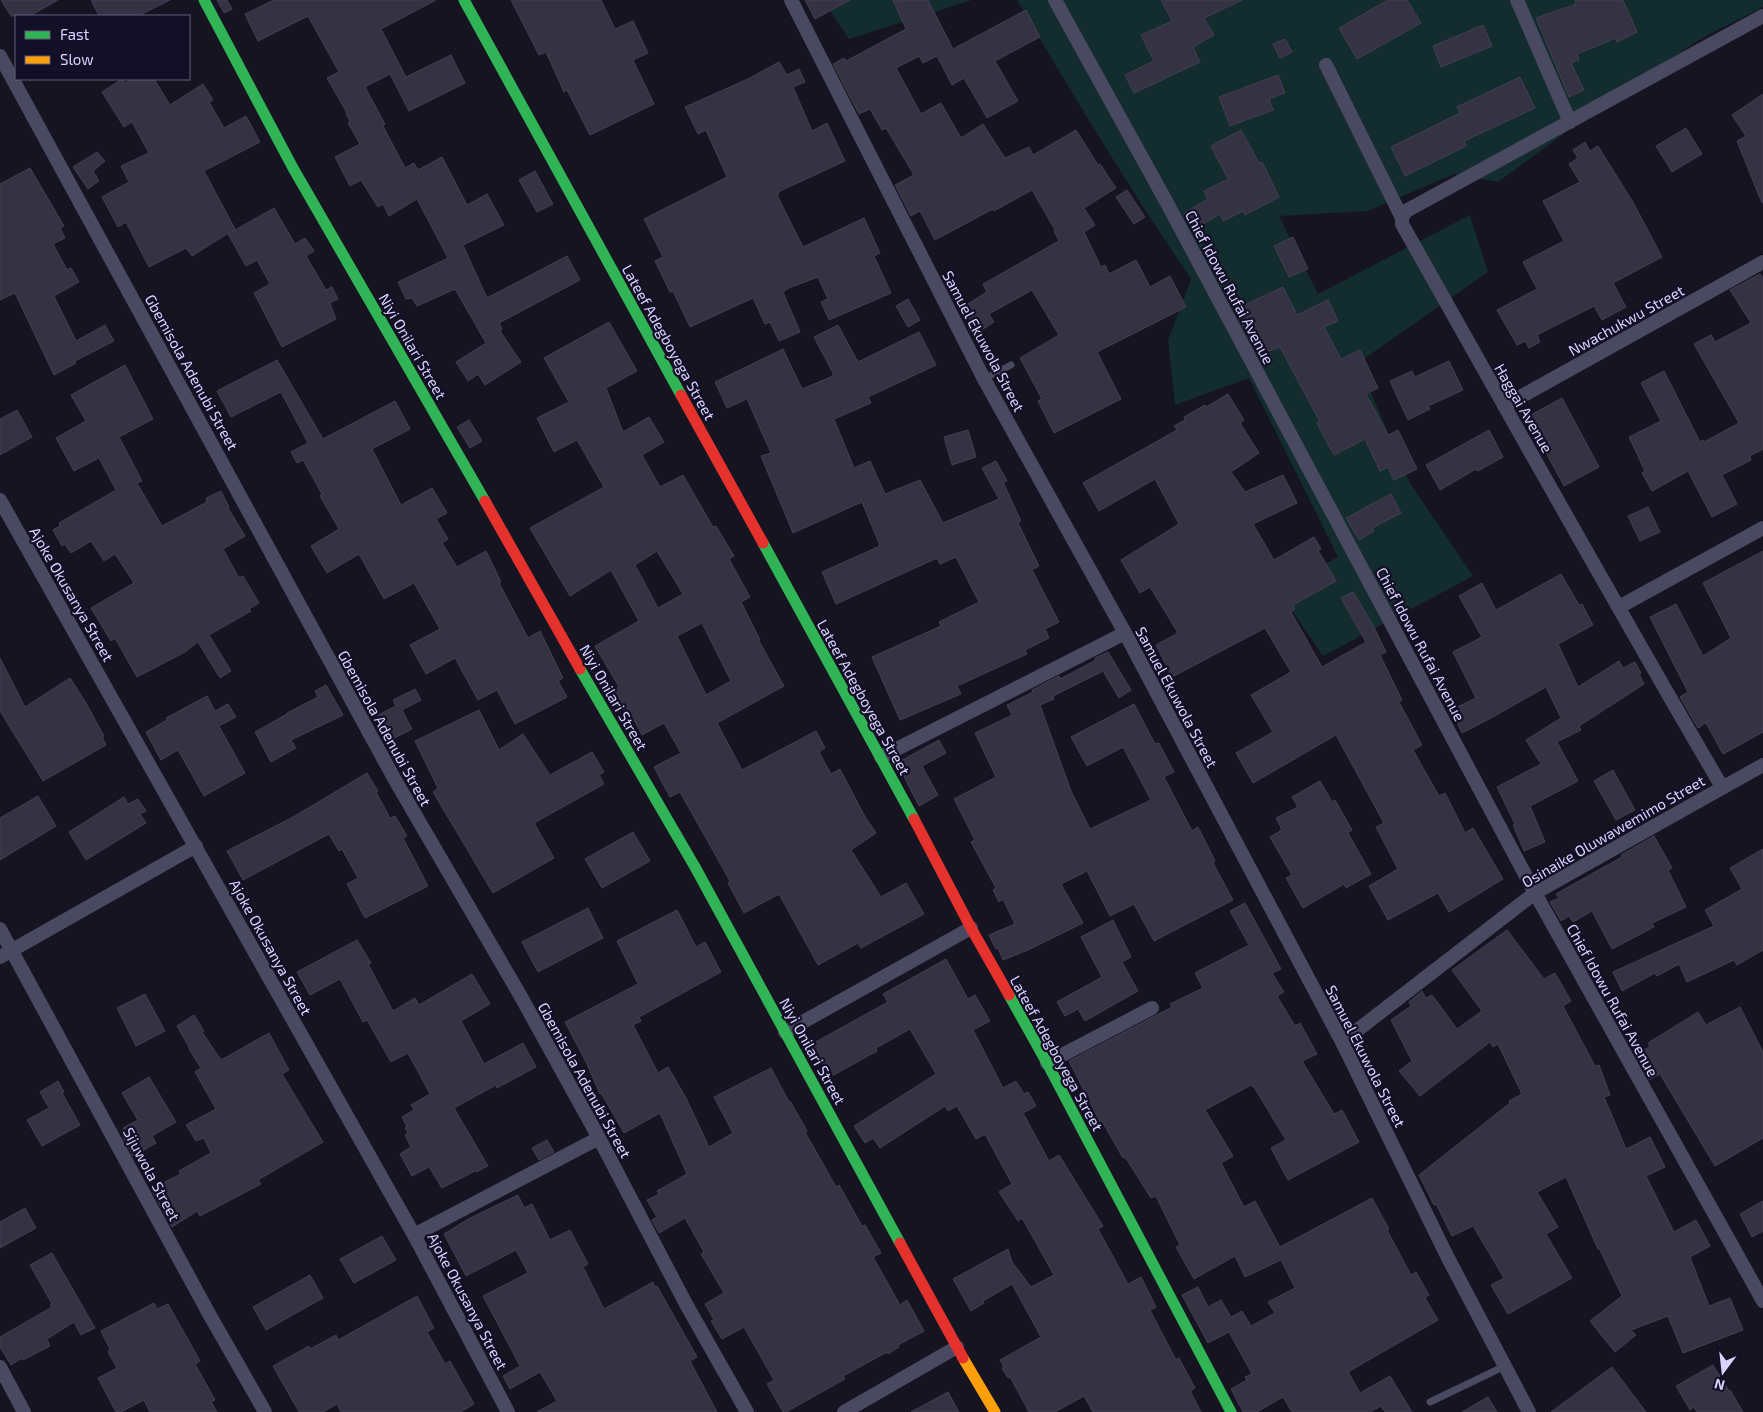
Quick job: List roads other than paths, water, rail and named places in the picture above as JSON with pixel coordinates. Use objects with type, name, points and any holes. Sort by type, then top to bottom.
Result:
[{"type":"street","name":"Niyi Onilari Street","points":[[204,0],[302,184],[695,868],[957,1347],[995,1412]]},
{"type":"street","name":"Lateef Adegboyega Street","points":[[464,0],[881,757],[971,928],[1047,1063],[1231,1412]]},
{"type":"street","name":"Samuel Ekuwola Street","points":[[791,0],[984,379],[1124,633],[1342,1042],[1448,1258],[1529,1412]]},
{"type":"street","name":"Chief Idowu Rufai Avenue","points":[[1055,0],[1167,203],[1535,893],[1763,1301]]},
{"type":"street","points":[[1517,0],[1570,122]]},
{"type":"street","points":[[1402,221],[1406,211],[1763,16]]},
{"type":"street","name":"Gbemisola Adenubi Street","points":[[0,56],[395,780],[520,995],[599,1138],[686,1304],[747,1412]]},
{"type":"street","name":"Haggai Avenue","points":[[1326,65],[1402,221],[1504,406],[1722,787]]},
{"type":"street","name":"Nwachukwu Street","points":[[1504,406],[1763,262]]},
{"type":"street","name":"Ajoke Okusanya Street","points":[[0,500],[414,1234],[508,1412]]},
{"type":"street","points":[[1619,607],[1763,528]]},
{"type":"street","points":[[881,757],[1124,633]]},
{"type":"street","name":"Osinaike Oluwawemimo Street","points":[[1342,1042],[1535,893],[1763,765]]},
{"type":"street","points":[[0,957],[196,846]]},
{"type":"street","points":[[785,1032],[971,928]]},
{"type":"street","name":"Sijuwola Street","points":[[0,929],[208,1312],[265,1412]]},
{"type":"street","points":[[1047,1063],[1152,1008]]},
{"type":"street","points":[[414,1234],[599,1138]]},
{"type":"street","points":[[844,1412],[957,1347]]},
{"type":"street","points":[[0,1367],[24,1412]]},
{"type":"lane","points":[[984,379],[1011,365]]},
{"type":"lane","points":[[1430,1402],[1505,1366]]}]
